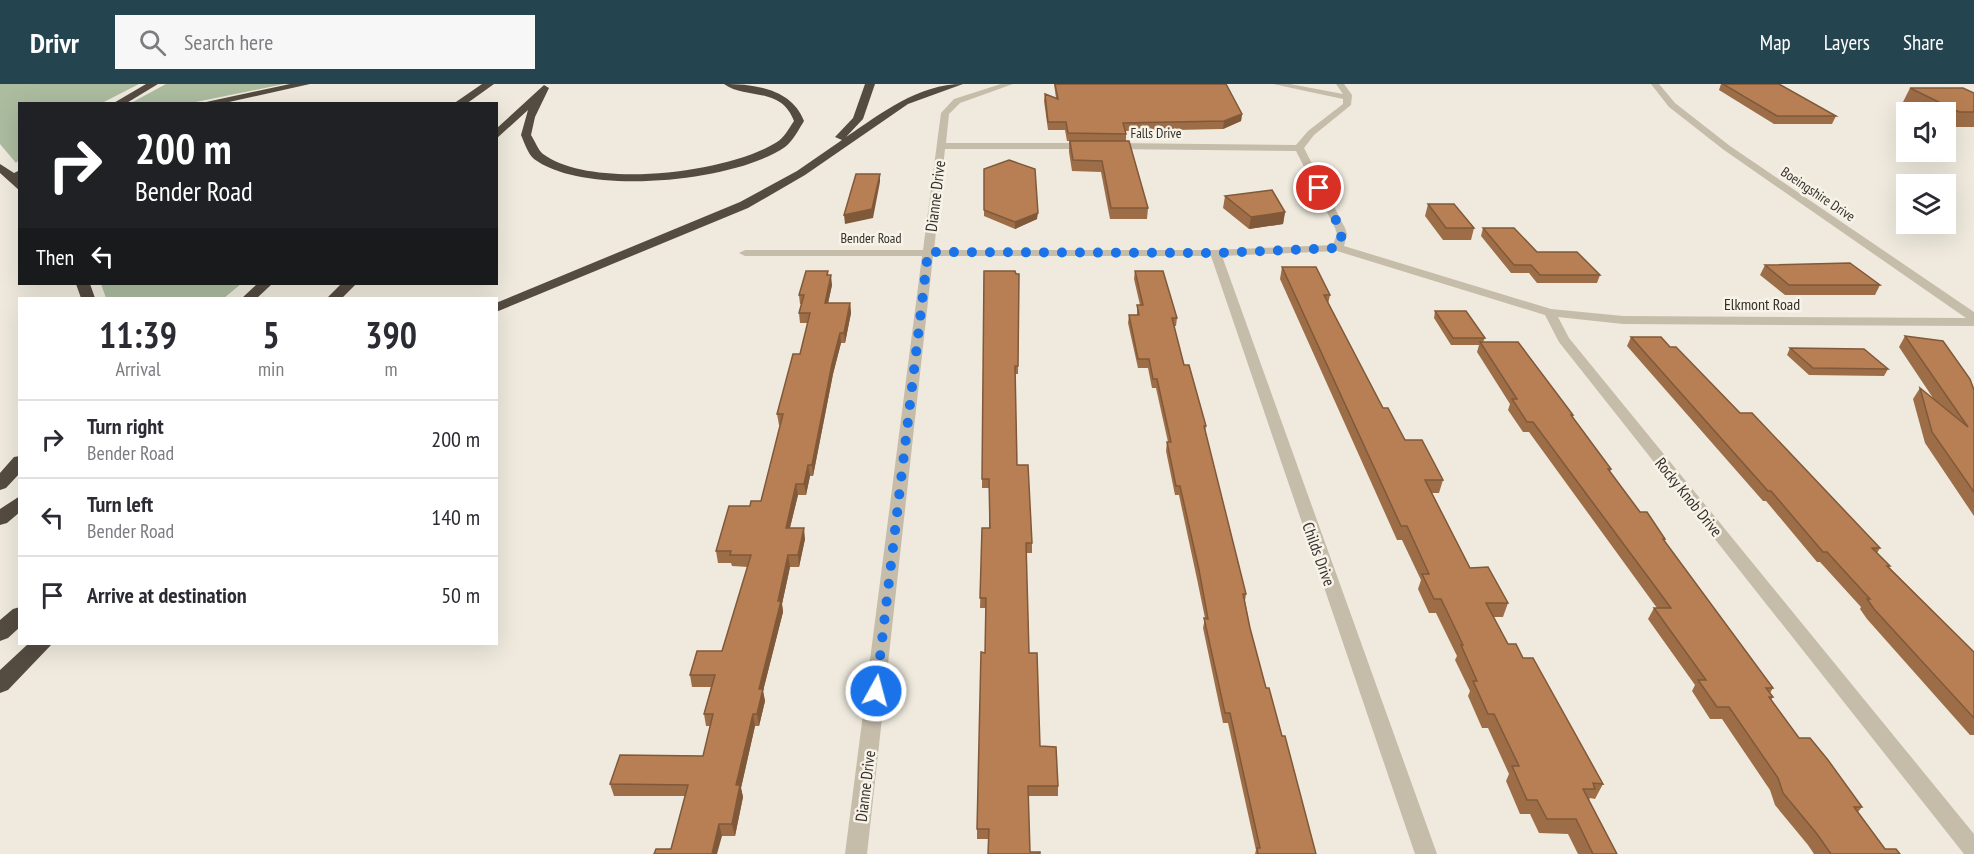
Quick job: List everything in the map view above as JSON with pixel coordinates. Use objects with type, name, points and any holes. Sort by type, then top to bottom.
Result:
[{"type":"highway","points":[[121,102],[153,84]]},
{"type":"highway","points":[[212,102],[305,84]]},
{"type":"highway","points":[[461,102],[490,84]]},
{"type":"highway","points":[[470,102],[490,84]]},
{"type":"highway","points":[[546,86],[525,134],[527,144],[534,152],[554,165],[567,170],[603,176],[642,178],[702,172],[742,163],[775,149],[793,135],[799,121],[791,106],[770,94],[729,84]]},
{"type":"highway","points":[[801,173],[858,119],[870,84]]},
{"type":"highway","points":[[498,307],[717,218],[763,196],[801,173],[904,102],[957,84]]},
{"type":"highway","points":[[498,134],[546,86]]},
{"type":"highway","points":[[0,167],[18,180]]},
{"type":"highway","points":[[250,297],[265,285]]},
{"type":"highway","points":[[335,297],[348,285]]},
{"type":"highway","points":[[0,484],[18,463]]},
{"type":"highway","points":[[0,519],[18,503]]},
{"type":"highway","points":[[0,633],[18,616]]},
{"type":"highway","points":[[0,684],[40,645]]},
{"type":"street","name":"Dianne Drive","points":[[856,854],[945,112],[949,107],[974,94],[1009,84]]},
{"type":"street","points":[[1277,84],[1348,97]]},
{"type":"street","points":[[1340,84],[1348,97],[1347,105],[1311,133],[1299,148],[1340,228],[1342,234],[1338,248],[1550,313]]},
{"type":"street","name":"Boeingshire Drive","points":[[1655,84],[1672,105],[1727,148],[1974,320]]},
{"type":"street","name":"Falls Drive","points":[[941,146],[1299,148]]},
{"type":"street","name":"Bender Road","points":[[745,253],[1215,253],[1338,248]]},
{"type":"street","name":"Childs Drive","points":[[1215,253],[1426,854]]},
{"type":"street","name":"Elkmont Road","points":[[1550,313],[1623,320],[1974,320]]},
{"type":"street","name":"Rocky Knob Drive","points":[[1550,313],[1563,339],[1974,850]]},
{"type":"green space","points":[[0,84],[139,84],[104,102],[18,102],[18,161],[16,163],[0,144]]},
{"type":"green space","points":[[166,84],[284,84],[196,102],[133,102]]},
{"type":"green space","points":[[101,285],[240,285],[225,297],[106,297]]},
{"type":"building","points":[[1055,84],[1226,84],[1242,114],[1224,121],[1123,123],[1126,134],[1068,133],[1066,122],[1048,122],[1045,94],[1058,99]]},
{"type":"building","points":[[1723,84],[1779,84],[1836,116],[1777,116]]},
{"type":"building","points":[[1910,88],[1963,88],[1974,93],[1974,112],[1956,111],[1956,102],[1939,102]]},
{"type":"building","points":[[1070,141],[1129,141],[1148,208],[1111,208],[1102,161],[1073,160]]},
{"type":"building","points":[[1009,160],[1035,169],[1038,213],[1015,222],[984,210],[984,169]]},
{"type":"building","points":[[856,174],[880,174],[872,209],[844,215]]},
{"type":"building","points":[[1272,190],[1285,212],[1251,217],[1225,196]]},
{"type":"building","points":[[1428,204],[1454,204],[1474,228],[1446,228]]},
{"type":"building","points":[[1483,228],[1514,228],[1537,252],[1577,252],[1600,275],[1540,275],[1531,265],[1514,265]]},
{"type":"building","points":[[1850,263],[1880,285],[1789,285],[1765,265]]},
{"type":"building","points":[[1282,267],[1316,267],[1330,295],[1324,295],[1383,408],[1388,408],[1405,440],[1422,440],[1443,480],[1425,480],[1470,568],[1488,567],[1508,603],[1486,603],[1508,644],[1516,644],[1523,658],[1533,658],[1603,784],[1593,783],[1595,789],[1583,789],[1617,854],[1593,854],[1576,819],[1547,819],[1537,800],[1527,800],[1512,766],[1519,766],[1494,714],[1488,714],[1473,681],[1477,681],[1461,645],[1463,645],[1441,599],[1434,599],[1422,574],[1429,574],[1407,526],[1401,526]]},
{"type":"building","points":[[806,271],[828,271],[827,275],[831,275],[825,303],[850,303],[844,333],[840,333],[832,364],[812,465],[808,465],[804,484],[796,484],[786,528],[804,528],[798,555],[788,555],[778,601],[781,601],[759,689],[763,689],[757,714],[753,714],[736,785],[740,785],[732,824],[719,824],[712,854],[654,854],[656,849],[671,849],[688,785],[610,784],[620,755],[703,756],[713,714],[704,714],[715,675],[690,675],[697,651],[722,651],[751,555],[730,555],[731,551],[716,551],[729,506],[750,506],[751,501],[761,501],[783,414],[777,414],[793,354],[800,354],[810,313],[799,313],[804,295],[799,295]]},
{"type":"building","points":[[984,271],[1015,271],[1019,274],[1018,366],[1015,366],[1017,465],[1028,465],[1032,543],[1026,543],[1029,653],[1037,653],[1040,746],[1056,747],[1058,786],[1028,786],[1030,852],[1040,852],[1040,854],[988,854],[989,829],[977,829],[981,652],[985,653],[986,598],[980,598],[982,528],[990,528],[989,479],[982,479]]},
{"type":"building","points":[[1135,271],[1163,271],[1177,318],[1172,318],[1184,365],[1189,365],[1206,426],[1204,426],[1246,594],[1243,594],[1250,628],[1266,688],[1269,688],[1282,736],[1285,736],[1316,854],[1258,854],[1257,848],[1260,848],[1230,713],[1225,713],[1204,618],[1208,619],[1199,570],[1180,486],[1176,486],[1167,442],[1171,442],[1157,379],[1153,379],[1149,359],[1138,359],[1129,315],[1139,315],[1137,305],[1143,305]]},
{"type":"building","points":[[1435,311],[1466,311],[1485,338],[1453,338]]},
{"type":"building","points":[[1905,336],[1943,341],[1970,379],[1974,390],[1974,492],[1932,432],[1920,388],[1968,427]]},
{"type":"building","points":[[1631,337],[1661,337],[1670,347],[1676,347],[1740,413],[1752,413],[1880,548],[1872,548],[1890,566],[1887,566],[1974,652],[1974,718],[1874,609],[1867,599],[1870,599],[1827,552],[1823,552],[1771,491],[1768,491]]},
{"type":"building","points":[[1480,342],[1518,342],[1573,415],[1571,415],[1640,512],[1647,512],[1665,539],[1663,539],[1773,688],[1766,688],[1773,697],[1769,697],[1799,738],[1810,738],[1862,807],[1854,807],[1885,849],[1896,849],[1900,854],[1831,854],[1783,793],[1778,778],[1729,707],[1717,707],[1698,680],[1706,680],[1654,608],[1671,608],[1533,422],[1527,422],[1512,399],[1517,399]]},
{"type":"building","points":[[1790,348],[1864,349],[1888,369],[1813,368]]},
{"type":"route","points":[[876,691],[911,380],[928,252],[1215,253],[1338,248],[1342,234],[1319,188]]}]
